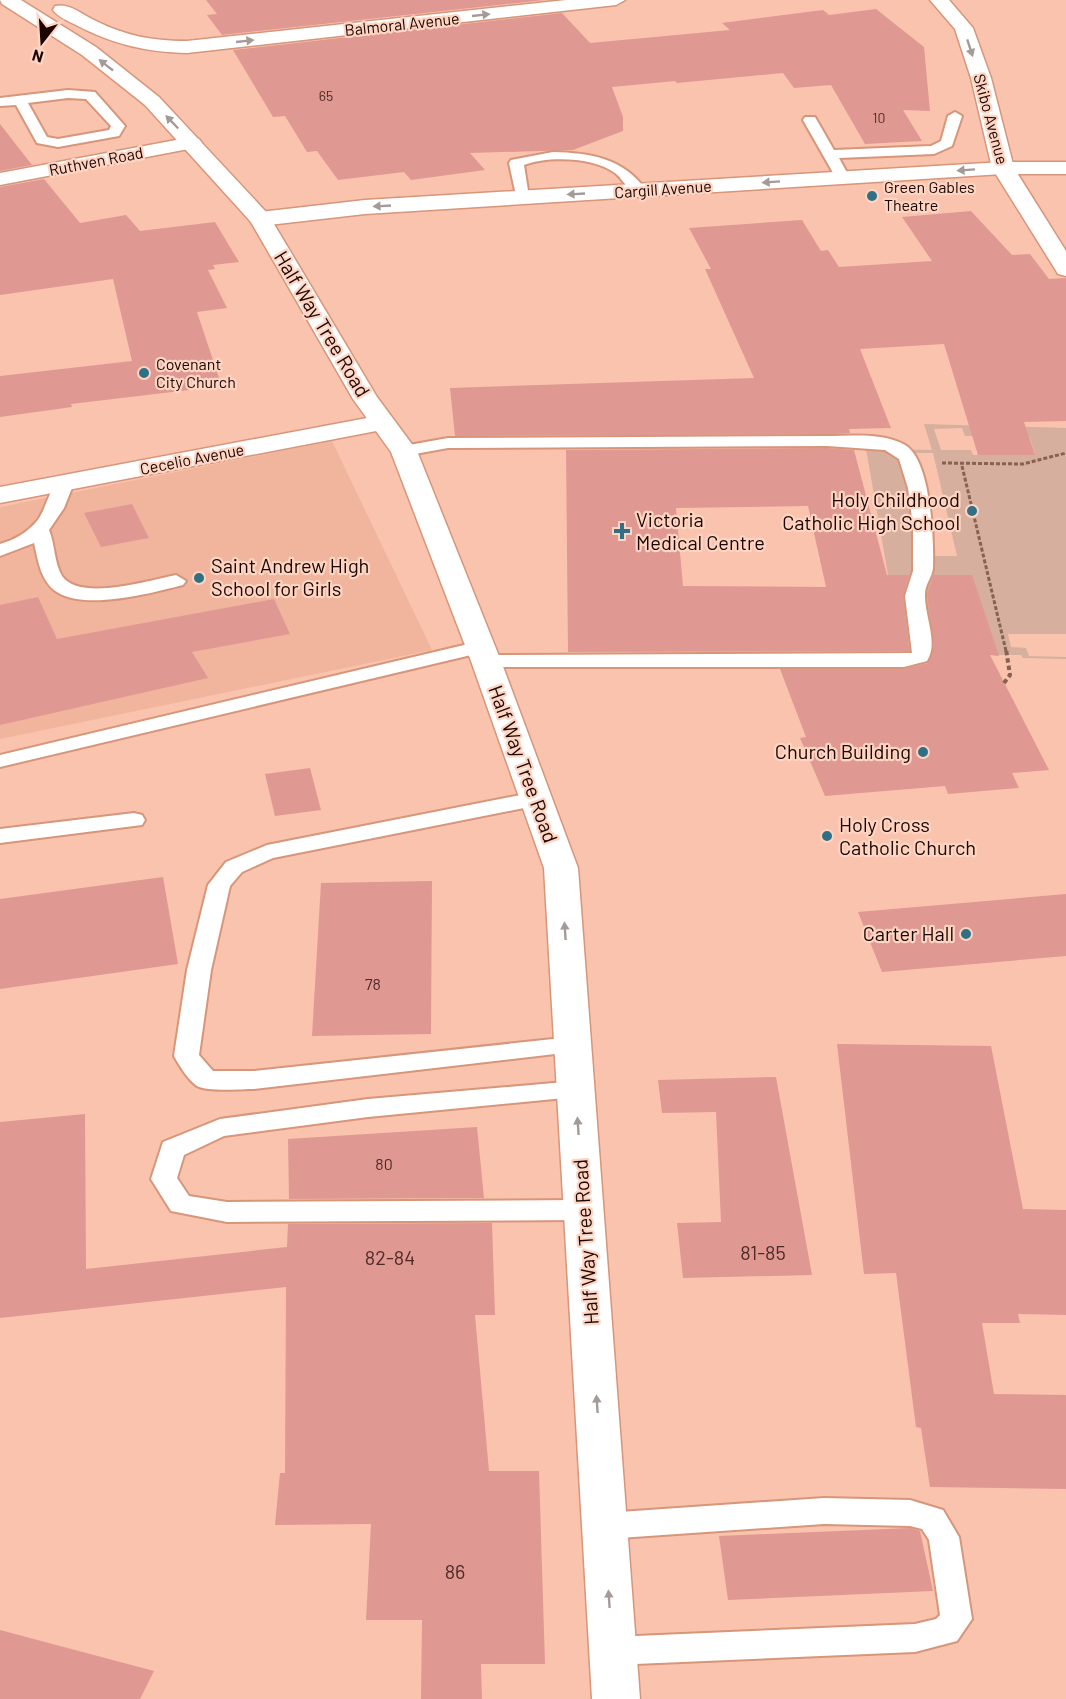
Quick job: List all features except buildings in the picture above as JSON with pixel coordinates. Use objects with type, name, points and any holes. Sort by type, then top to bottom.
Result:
[{"type":"main road","points":[[45,0],[112,38],[127,43],[159,47],[187,47]]},
{"type":"main road","name":"Balmoral Avenue","points":[[187,47],[616,0]]},
{"type":"main road","name":"Skibo Avenue","points":[[939,0],[964,28],[981,78],[1003,168],[1066,269]]},
{"type":"main road","name":"Half Way Tree Road","points":[[8,4],[88,51],[152,101],[260,219],[361,391],[404,451],[483,654],[561,868],[616,1699]]},
{"type":"main road","points":[[152,101],[153,72],[187,47]]},
{"type":"main road","name":"Ruthven Road","points":[[0,179],[192,143]]},
{"type":"main road","name":"Cargill Avenue","points":[[260,219],[365,207],[522,197],[1003,168],[1066,168]]},
{"type":"main road","name":"Cecelio Avenue","points":[[0,495],[383,423]]},
{"type":"lane","points":[[0,102],[21,102],[74,92],[90,95],[118,126],[114,133],[58,143],[42,141],[21,102]]},
{"type":"lane","points":[[830,154],[934,150],[947,143],[955,116]]},
{"type":"lane","points":[[810,120],[843,178]]},
{"type":"lane","points":[[522,197],[516,163],[524,159],[543,156],[573,157],[618,168],[639,190]]},
{"type":"lane","points":[[0,760],[483,654],[904,661],[920,657],[923,651],[915,597],[915,584],[923,574],[922,513],[908,459],[900,449],[877,444],[827,441],[448,443],[404,451]]},
{"type":"lane","points":[[0,550],[12,547],[41,532],[55,511],[65,483]]},
{"type":"lane","points":[[41,532],[53,577],[63,589],[87,596],[176,581]]},
{"type":"lane","points":[[536,799],[267,852],[234,867],[219,885],[199,970],[186,1056],[206,1080],[254,1080],[572,1045]]},
{"type":"lane","points":[[0,836],[134,820]]},
{"type":"lane","points":[[576,1090],[368,1108],[220,1128],[172,1149],[164,1179],[180,1204],[227,1212],[584,1210]]},
{"type":"lane","points":[[604,1526],[824,1511],[910,1512],[932,1519],[944,1537],[956,1619],[946,1631],[915,1638],[612,1651]]},
{"type":"path","points":[[908,459],[962,465],[1051,461],[1066,453]]},
{"type":"path","points":[[962,465],[1010,666],[1010,675],[1004,683]]},
{"type":"shaded area","name":"Holy Childhood Catholic High School","points":[[924,424],[1066,428],[1066,634],[1008,634],[1011,647],[1026,648],[1029,656],[1066,657],[1066,659],[1023,658],[1021,655],[902,655],[866,449],[932,450]],"holes":[[[962,428],[965,436],[1029,436],[1035,454],[973,455],[971,450],[941,450],[934,429]],[[899,453],[933,453],[957,556],[921,556]]]},
{"type":"shaded area","name":"Saint Andrew High School for Girls","points":[[332,441],[432,650],[0,739],[0,507]]},
{"type":"place","name":"Green Gables Theatre","points":[[872,196]]},
{"type":"place","name":"Covenant City Church","points":[[144,373]]},
{"type":"place","name":"Holy Childhood Catholic High School","points":[[972,511]]},
{"type":"place","name":"Victoria Medical Centre","points":[[622,531]]},
{"type":"place","name":"Saint Andrew High School for Girls","points":[[199,578]]},
{"type":"place","name":"Church Building","points":[[923,752]]},
{"type":"place","name":"Holy Cross Catholic Church","points":[[827,836]]},
{"type":"place","name":"Carter Hall","points":[[966,934]]}]
